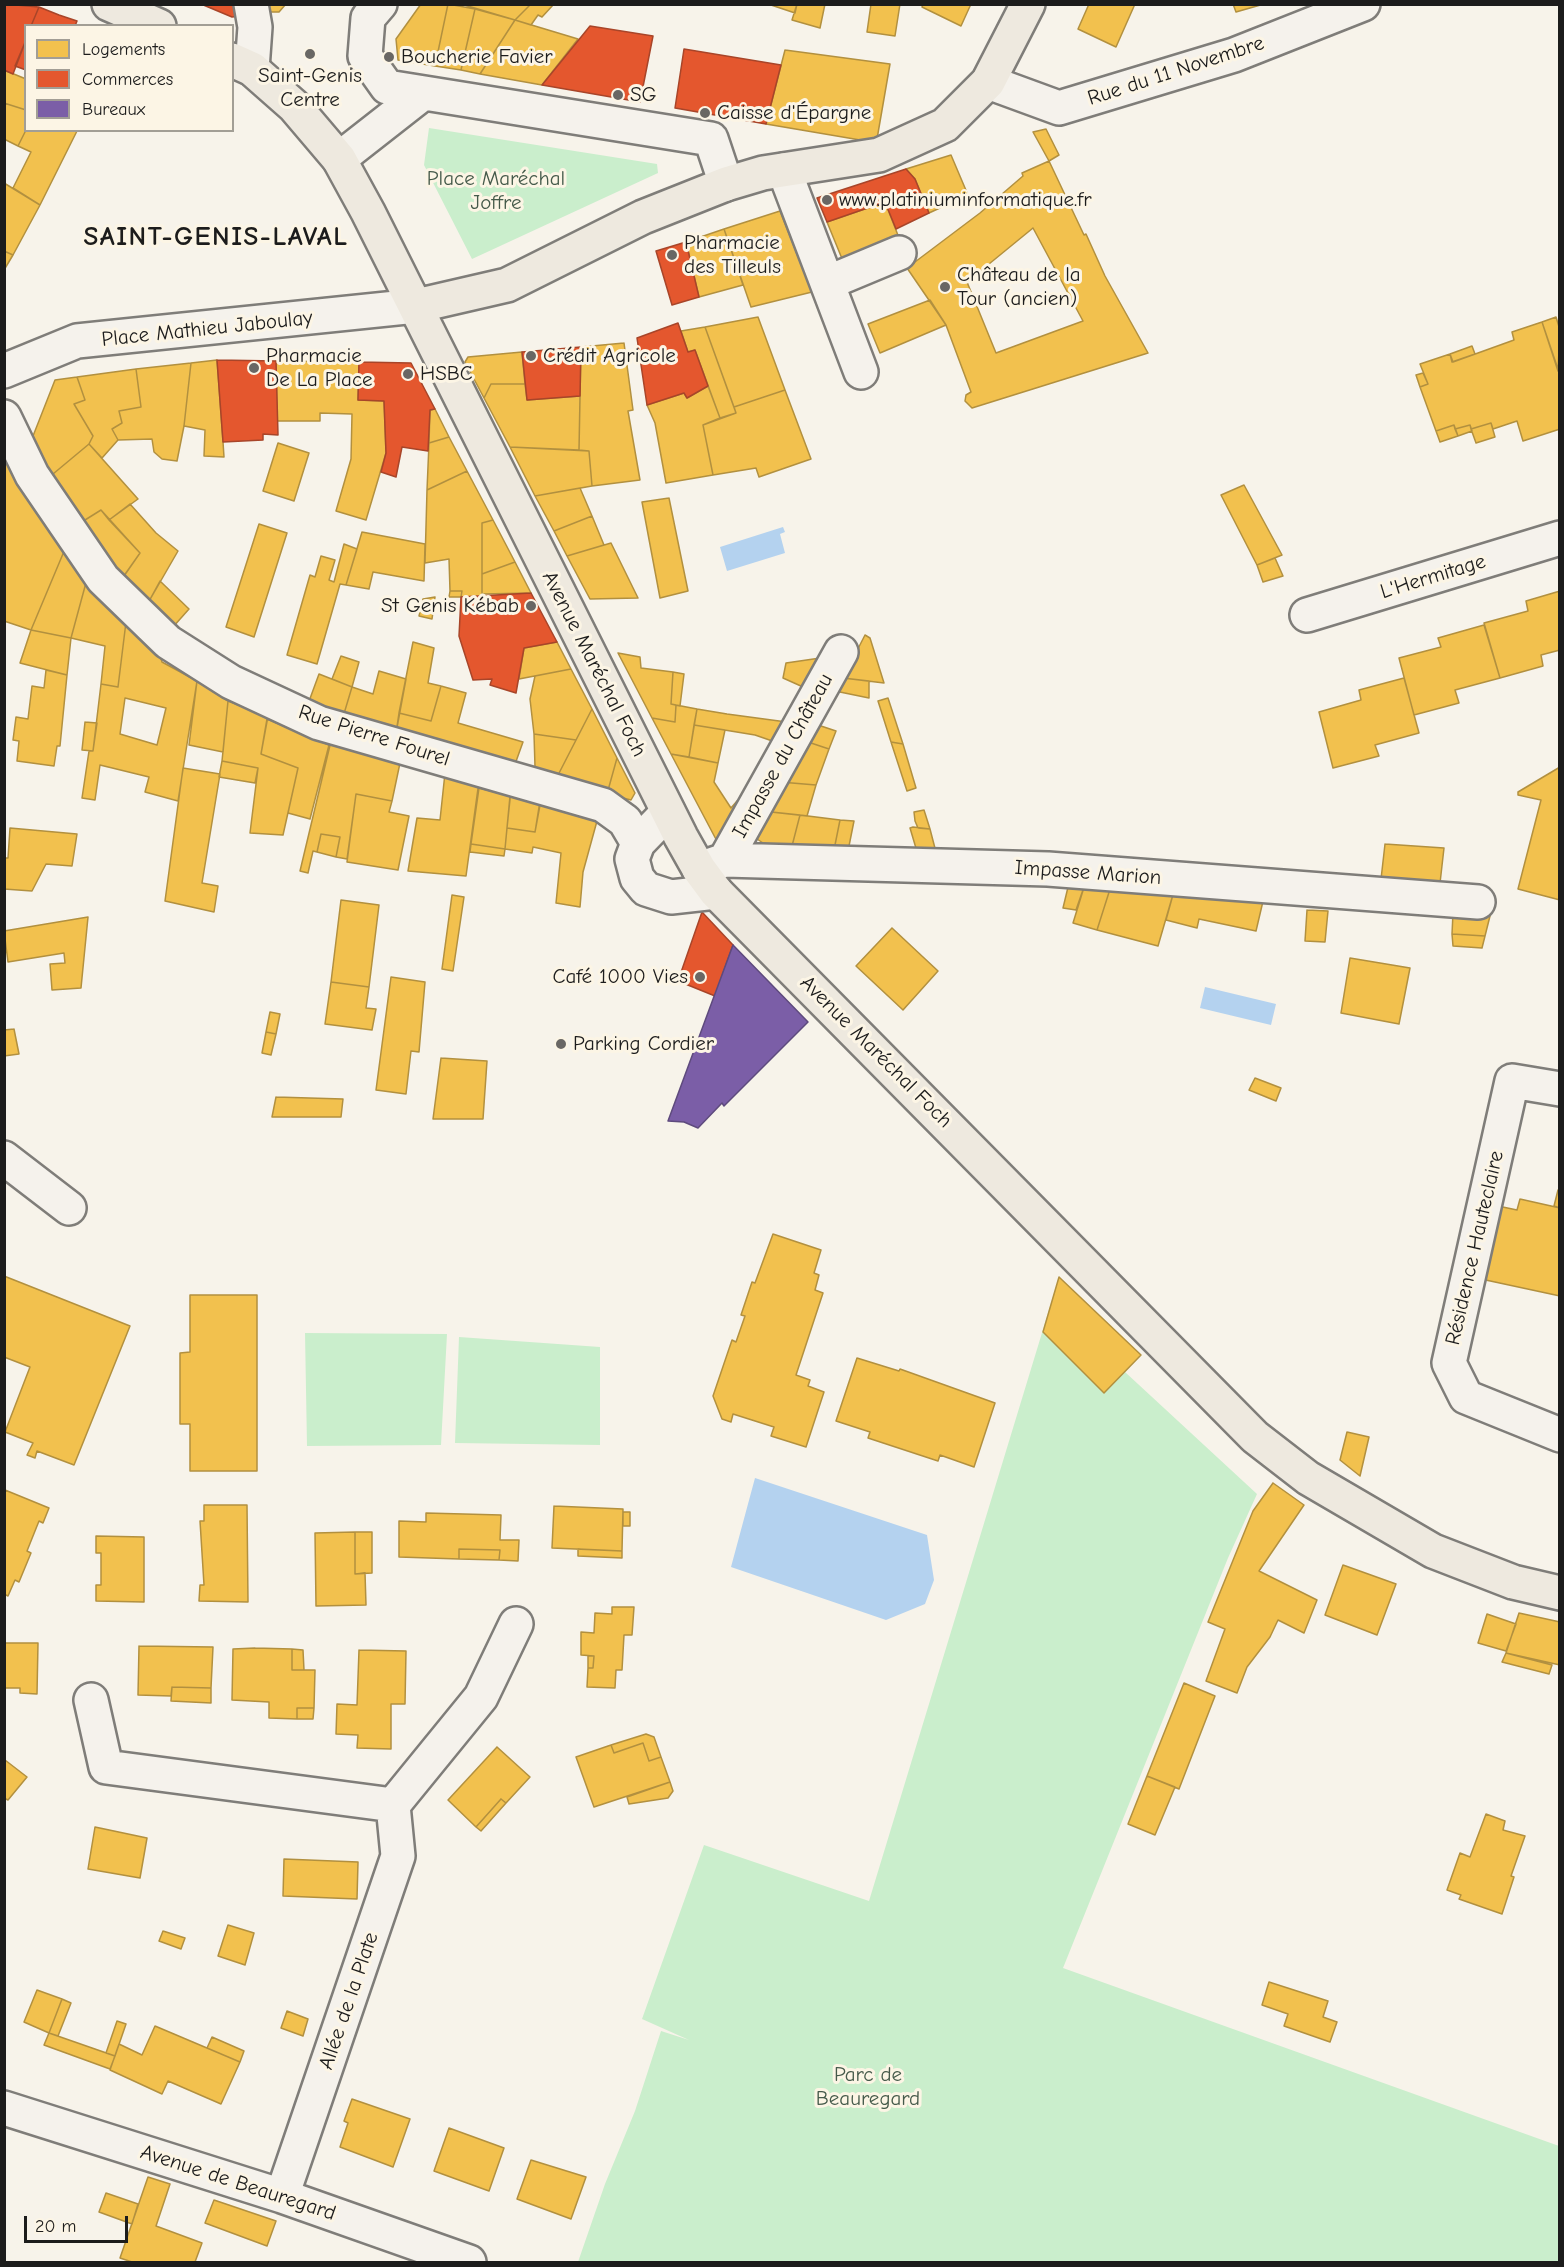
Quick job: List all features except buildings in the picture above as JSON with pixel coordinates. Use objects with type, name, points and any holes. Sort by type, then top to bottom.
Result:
[{"type":"main road","points":[[109,4],[154,24]]},
{"type":"main road","points":[[416,306],[507,285],[643,217],[726,184],[784,170],[879,155],[945,125],[988,82],[1028,4]]},
{"type":"main road","name":"Avenue Maréchal Foch","points":[[242,64],[294,106],[339,159],[416,306],[668,812],[714,874],[1255,1437],[1308,1478],[1433,1551],[1513,1582],[1560,1593]]},
{"type":"street","points":[[242,64],[255,27],[251,4]]},
{"type":"street","points":[[381,4],[368,18],[365,56],[387,87],[711,139],[726,184]]},
{"type":"street","name":"Rue du 11 Novembre","points":[[988,82],[1059,108],[1234,55],[1363,4]]},
{"type":"street","points":[[339,159],[422,94]]},
{"type":"street","points":[[784,170],[861,372]]},
{"type":"street","points":[[827,283],[899,253]]},
{"type":"street","name":"Place Mathieu Jaboulay","points":[[4,371],[76,341],[416,306]]},
{"type":"street","name":"Rue Pierre Fourel","points":[[4,417],[32,475],[103,579],[168,642],[231,682],[319,723],[603,805],[625,820],[638,843]]},
{"type":"street","name":"L'Hermitage","points":[[1307,615],[1560,538]]},
{"type":"street","name":"Impasse du Château","points":[[714,874],[841,652]]},
{"type":"street","points":[[668,812],[638,843],[632,859],[637,878],[646,889],[671,897],[714,874]]},
{"type":"street","name":"Impasse Marion","points":[[714,874],[1048,869],[1478,902]]},
{"type":"street","name":"Résidence Hauteclaire","points":[[1560,1089],[1512,1081],[1449,1363],[1466,1397],[1560,1435]]},
{"type":"street","points":[[4,1158],[69,1208]]},
{"type":"street","points":[[91,1700],[106,1767],[393,1805],[481,1697],[516,1624]]},
{"type":"street","name":"Allée de la Plate","points":[[282,2196],[398,1857],[393,1805]]},
{"type":"street","name":"Avenue de Beauregard","points":[[4,2108],[282,2196],[469,2262]]},
{"type":"green space","name":"Place Maréchal Joffre","points":[[429,128],[657,164],[658,173],[472,259],[424,165]]},
{"type":"green space","name":"Parc de Beauregard","points":[[1059,1277],[1141,1355],[1125,1372],[1257,1494],[1228,1558],[1063,1968],[1559,2146],[1559,2262],[578,2262],[605,2184],[635,2111],[661,2031],[689,2040],[642,2019],[704,1845],[869,1901]]},
{"type":"green space","points":[[305,1333],[447,1334],[441,1445],[307,1446]]},
{"type":"green space","points":[[459,1337],[600,1347],[600,1445],[455,1443]]},
{"type":"water","points":[[783,527],[785,532],[780,534],[785,553],[727,571],[720,547]]},
{"type":"water","points":[[1205,987],[1276,1004],[1271,1025],[1200,1008]]},
{"type":"water","points":[[755,1478],[927,1535],[934,1580],[925,1604],[886,1620],[731,1567]]},
{"type":"place","name":"Saint-Genis Centre","points":[[310,54]]},
{"type":"place","name":"Boucherie Favier","points":[[389,57]]},
{"type":"place","name":"SG","points":[[618,95]]},
{"type":"place","name":"Caisse d'Épargne","points":[[705,113]]},
{"type":"place","name":"www.platiniuminformatique.fr","points":[[827,200]]},
{"type":"place","name":"Pharmacie des Tilleuls","points":[[672,255]]},
{"type":"place","name":"Château de la Tour (ancien)","points":[[945,287]]},
{"type":"place","name":"Crédit Agricole","points":[[531,356]]},
{"type":"place","name":"Pharmacie De La Place","points":[[254,368]]},
{"type":"place","name":"HSBC","points":[[408,374]]},
{"type":"place","name":"St Genis Kébab","points":[[531,606]]},
{"type":"place","name":"Café 1000 Vies","points":[[700,977]]},
{"type":"place","name":"Parking Cordier","points":[[561,1044]]},
{"type":"district","name":"SAINT-GENIS-LAVAL","points":[[216,237]]}]
